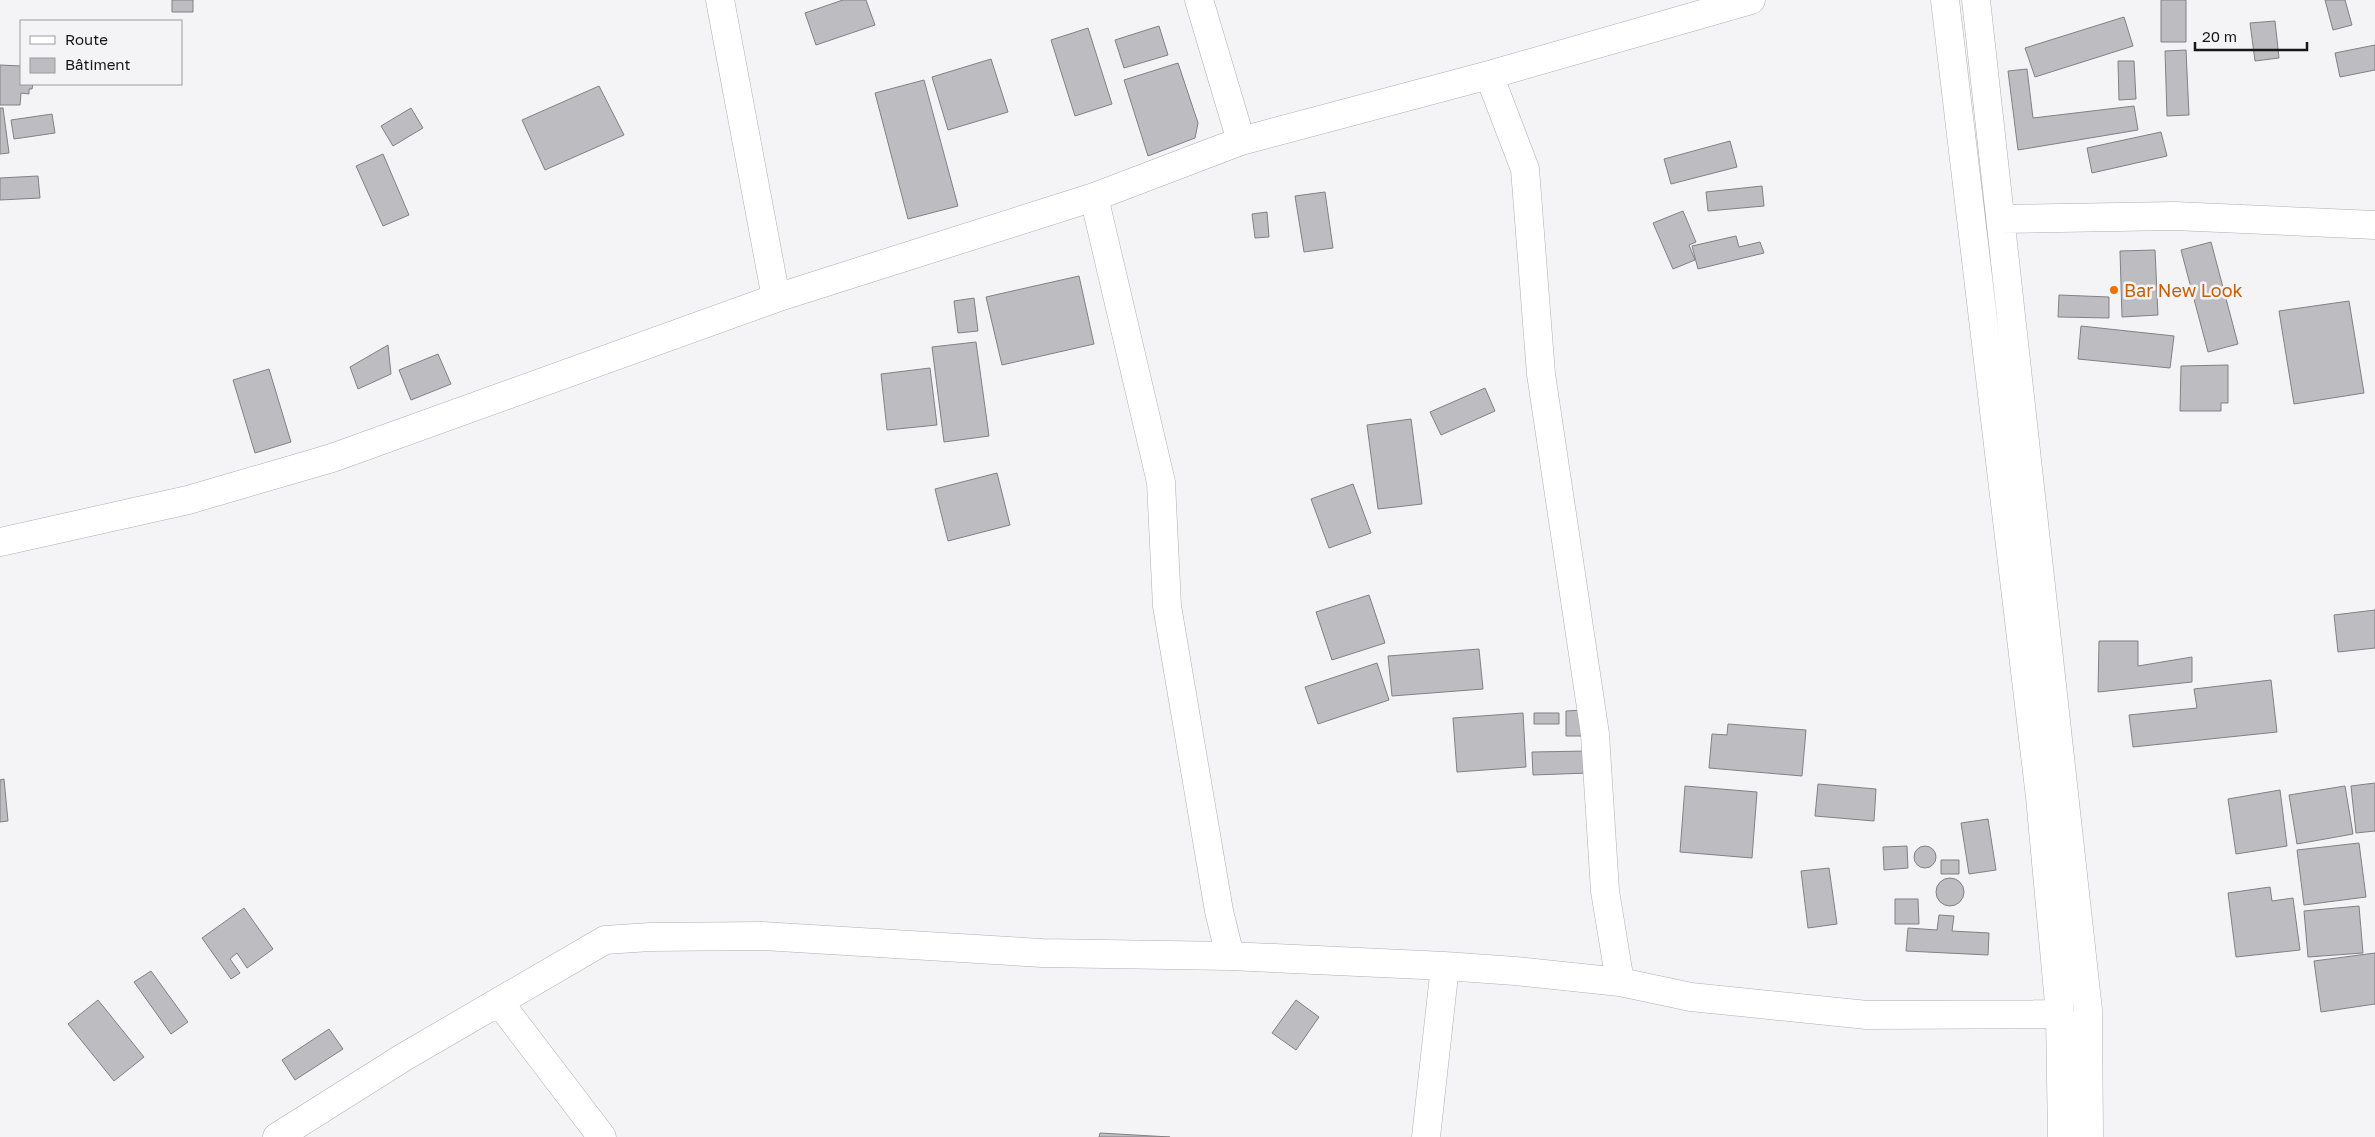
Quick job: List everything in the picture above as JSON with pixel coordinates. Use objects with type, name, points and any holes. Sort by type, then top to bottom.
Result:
[{"type":"street","points":[[720,0],[776,298]]},
{"type":"street","points":[[1199,0],[1241,141]]},
{"type":"street","points":[[0,542],[188,500],[332,458],[776,298],[1094,197],[1241,141],[1489,75],[1752,0]]},
{"type":"street","points":[[1945,0],[2040,797],[2060,1014],[2062,1137]]},
{"type":"street","points":[[1976,0],[2002,219],[2088,1010],[2089,1137]]},
{"type":"street","points":[[1489,75],[1524,169],[1542,374],[1595,734],[1605,891],[1620,982]]},
{"type":"street","points":[[1094,197],[1162,482],[1168,606],[1219,911],[1230,956]]},
{"type":"street","points":[[2002,219],[2174,216],[2375,224]]},
{"type":"street","points":[[276,1137],[404,1057],[605,940],[650,937],[762,936],[1042,953],[1230,956],[1446,966],[1620,982],[1691,997],[1866,1015],[2060,1014]]},
{"type":"street","points":[[1426,1137],[1446,966]]},
{"type":"street","points":[[499,1002],[602,1137]]},
{"type":"building","points":[[172,0],[193,0],[193,12],[172,12]]},
{"type":"building","points":[[843,0],[866,0],[875,25],[816,45],[805,13]]},
{"type":"building","points":[[2161,0],[2186,0],[2186,42],[2161,42]]},
{"type":"building","points":[[2325,0],[2345,0],[2352,25],[2333,30]]},
{"type":"building","points":[[2124,17],[2133,46],[2035,77],[2025,48]]},
{"type":"building","points":[[2275,21],[2279,58],[2255,61],[2250,23]]},
{"type":"building","points":[[1159,26],[1168,55],[1124,68],[1115,40]]},
{"type":"building","points":[[1088,28],[1112,104],[1075,116],[1051,40]]},
{"type":"building","points":[[2375,45],[2375,70],[2340,77],[2335,53]]},
{"type":"building","points":[[2186,50],[2189,115],[2167,116],[2165,51]]},
{"type":"building","points":[[991,59],[1008,112],[948,130],[932,77]]},
{"type":"building","points":[[2118,61],[2134,61],[2136,99],[2119,100]]},
{"type":"building","points":[[1178,63],[1198,123],[1195,138],[1148,156],[1124,80]]},
{"type":"building","points":[[0,65],[20,66],[20,85],[33,85],[32,89],[29,89],[29,94],[21,93],[20,105],[0,105]]},
{"type":"building","points":[[2027,69],[2033,118],[2134,106],[2138,130],[2018,150],[2008,71]]},
{"type":"building","points":[[924,80],[958,206],[908,219],[875,93]]},
{"type":"building","points":[[599,86],[624,135],[545,170],[522,120]]},
{"type":"building","points":[[0,108],[3,108],[9,153],[0,154]]},
{"type":"building","points":[[411,108],[423,128],[393,146],[381,126]]},
{"type":"building","points":[[52,114],[55,133],[14,139],[11,120]]},
{"type":"building","points":[[2161,132],[2167,156],[2092,173],[2087,148]]},
{"type":"building","points":[[1730,141],[1737,167],[1671,184],[1664,159]]},
{"type":"building","points":[[383,154],[409,215],[383,226],[356,166]]},
{"type":"building","points":[[38,176],[40,198],[0,200],[0,178]]},
{"type":"building","points":[[1762,186],[1764,206],[1708,211],[1706,192]]},
{"type":"building","points":[[1325,192],[1333,248],[1304,252],[1295,196]]},
{"type":"building","points":[[1683,211],[1696,242],[1689,245],[1695,260],[1673,269],[1653,223]]},
{"type":"building","points":[[1267,212],[1269,237],[1255,238],[1252,214]]},
{"type":"building","points":[[1736,236],[1739,247],[1760,242],[1764,253],[1698,269],[1692,246]]},
{"type":"building","points":[[2211,242],[2238,344],[2208,352],[2181,250]]},
{"type":"building","points":[[2155,250],[2158,315],[2122,317],[2120,251]]},
{"type":"building","points":[[1079,276],[1094,344],[1002,365],[986,297]]},
{"type":"building","points":[[2059,295],[2109,297],[2109,318],[2058,317]]},
{"type":"building","points":[[974,298],[978,331],[958,333],[954,301]]},
{"type":"building","points":[[2349,301],[2364,393],[2294,404],[2279,311]]},
{"type":"building","points":[[2081,326],[2174,336],[2170,368],[2078,359]]},
{"type":"building","points":[[976,342],[989,436],[944,442],[932,347]]},
{"type":"building","points":[[388,345],[391,374],[358,389],[350,367]]},
{"type":"building","points":[[438,354],[451,384],[411,400],[399,370]]},
{"type":"building","points":[[2228,365],[2228,403],[2221,403],[2221,411],[2180,411],[2181,366]]},
{"type":"building","points":[[930,368],[937,425],[887,430],[881,374]]},
{"type":"building","points":[[269,369],[291,442],[255,453],[233,380]]},
{"type":"building","points":[[1485,388],[1495,411],[1441,435],[1430,412]]},
{"type":"building","points":[[1411,419],[1422,504],[1378,509],[1367,425]]},
{"type":"building","points":[[997,473],[1010,525],[948,541],[935,489]]},
{"type":"building","points":[[1353,484],[1371,533],[1329,548],[1311,499]]},
{"type":"building","points":[[1369,595],[1385,643],[1332,660],[1316,612]]},
{"type":"building","points":[[2375,610],[2375,648],[2338,652],[2334,615]]},
{"type":"building","points":[[2099,641],[2138,641],[2138,666],[2192,657],[2192,682],[2098,692]]},
{"type":"building","points":[[1479,649],[1483,689],[1392,696],[1388,656]]},
{"type":"building","points":[[1377,663],[1389,700],[1318,724],[1305,687]]},
{"type":"building","points":[[2271,680],[2277,732],[2133,747],[2129,715],[2197,708],[2194,689]]},
{"type":"building","points":[[1582,710],[1583,736],[1566,736],[1566,711]]},
{"type":"building","points":[[1523,713],[1526,767],[1457,772],[1453,718]]},
{"type":"building","points":[[1534,713],[1559,713],[1559,724],[1534,724]]},
{"type":"building","points":[[1728,724],[1806,730],[1802,776],[1709,768],[1712,734],[1727,735]]},
{"type":"building","points":[[1588,751],[1589,773],[1533,775],[1532,752]]},
{"type":"building","points":[[4,779],[8,821],[0,822],[0,780]]},
{"type":"building","points":[[2375,783],[2375,831],[2356,833],[2351,786]]},
{"type":"building","points":[[1818,784],[1876,789],[1874,821],[1815,816]]},
{"type":"building","points":[[1685,786],[1757,792],[1752,858],[1680,852]]},
{"type":"building","points":[[2345,786],[2353,834],[2297,844],[2289,795]]},
{"type":"building","points":[[2280,790],[2287,846],[2236,854],[2228,799]]},
{"type":"building","points":[[1988,819],[1996,870],[1969,874],[1961,823]]},
{"type":"building","points":[[2359,843],[2366,897],[2304,905],[2297,850]]},
{"type":"building","points":[[1907,846],[1908,868],[1884,870],[1883,847]]},
{"type":"building","points":[[1925,846],[1933,849],[1936,857],[1933,865],[1925,868],[1917,865],[1914,857],[1917,849]]},
{"type":"building","points":[[1941,860],[1959,860],[1959,874],[1941,874]]},
{"type":"building","points":[[1829,868],[1837,924],[1808,928],[1801,871]]},
{"type":"building","points":[[1950,878],[1960,882],[1964,892],[1960,902],[1950,906],[1940,902],[1936,892],[1940,882]]},
{"type":"building","points":[[2270,887],[2272,901],[2293,898],[2300,950],[2236,957],[2228,893]]},
{"type":"building","points":[[1895,899],[1918,899],[1919,924],[1895,924]]},
{"type":"building","points":[[2359,906],[2363,953],[2308,957],[2304,911]]},
{"type":"building","points":[[244,908],[273,949],[247,968],[237,953],[230,959],[240,973],[231,979],[202,938]]},
{"type":"building","points":[[1939,915],[1954,916],[1952,931],[1989,933],[1988,955],[1906,951],[1908,928],[1937,930]]},
{"type":"building","points":[[2375,953],[2375,1004],[2321,1012],[2314,961]]},
{"type":"building","points":[[151,971],[188,1022],[171,1034],[134,982]]},
{"type":"building","points":[[98,1000],[144,1057],[114,1081],[68,1024]]},
{"type":"building","points":[[1296,1000],[1319,1017],[1296,1050],[1272,1033]]},
{"type":"building","points":[[329,1029],[343,1049],[295,1080],[282,1060]]},
{"type":"building","points":[[1100,1133],[1170,1137],[1099,1137]]},
{"type":"place","name":"Bar New Look","points":[[2114,290]]}]
